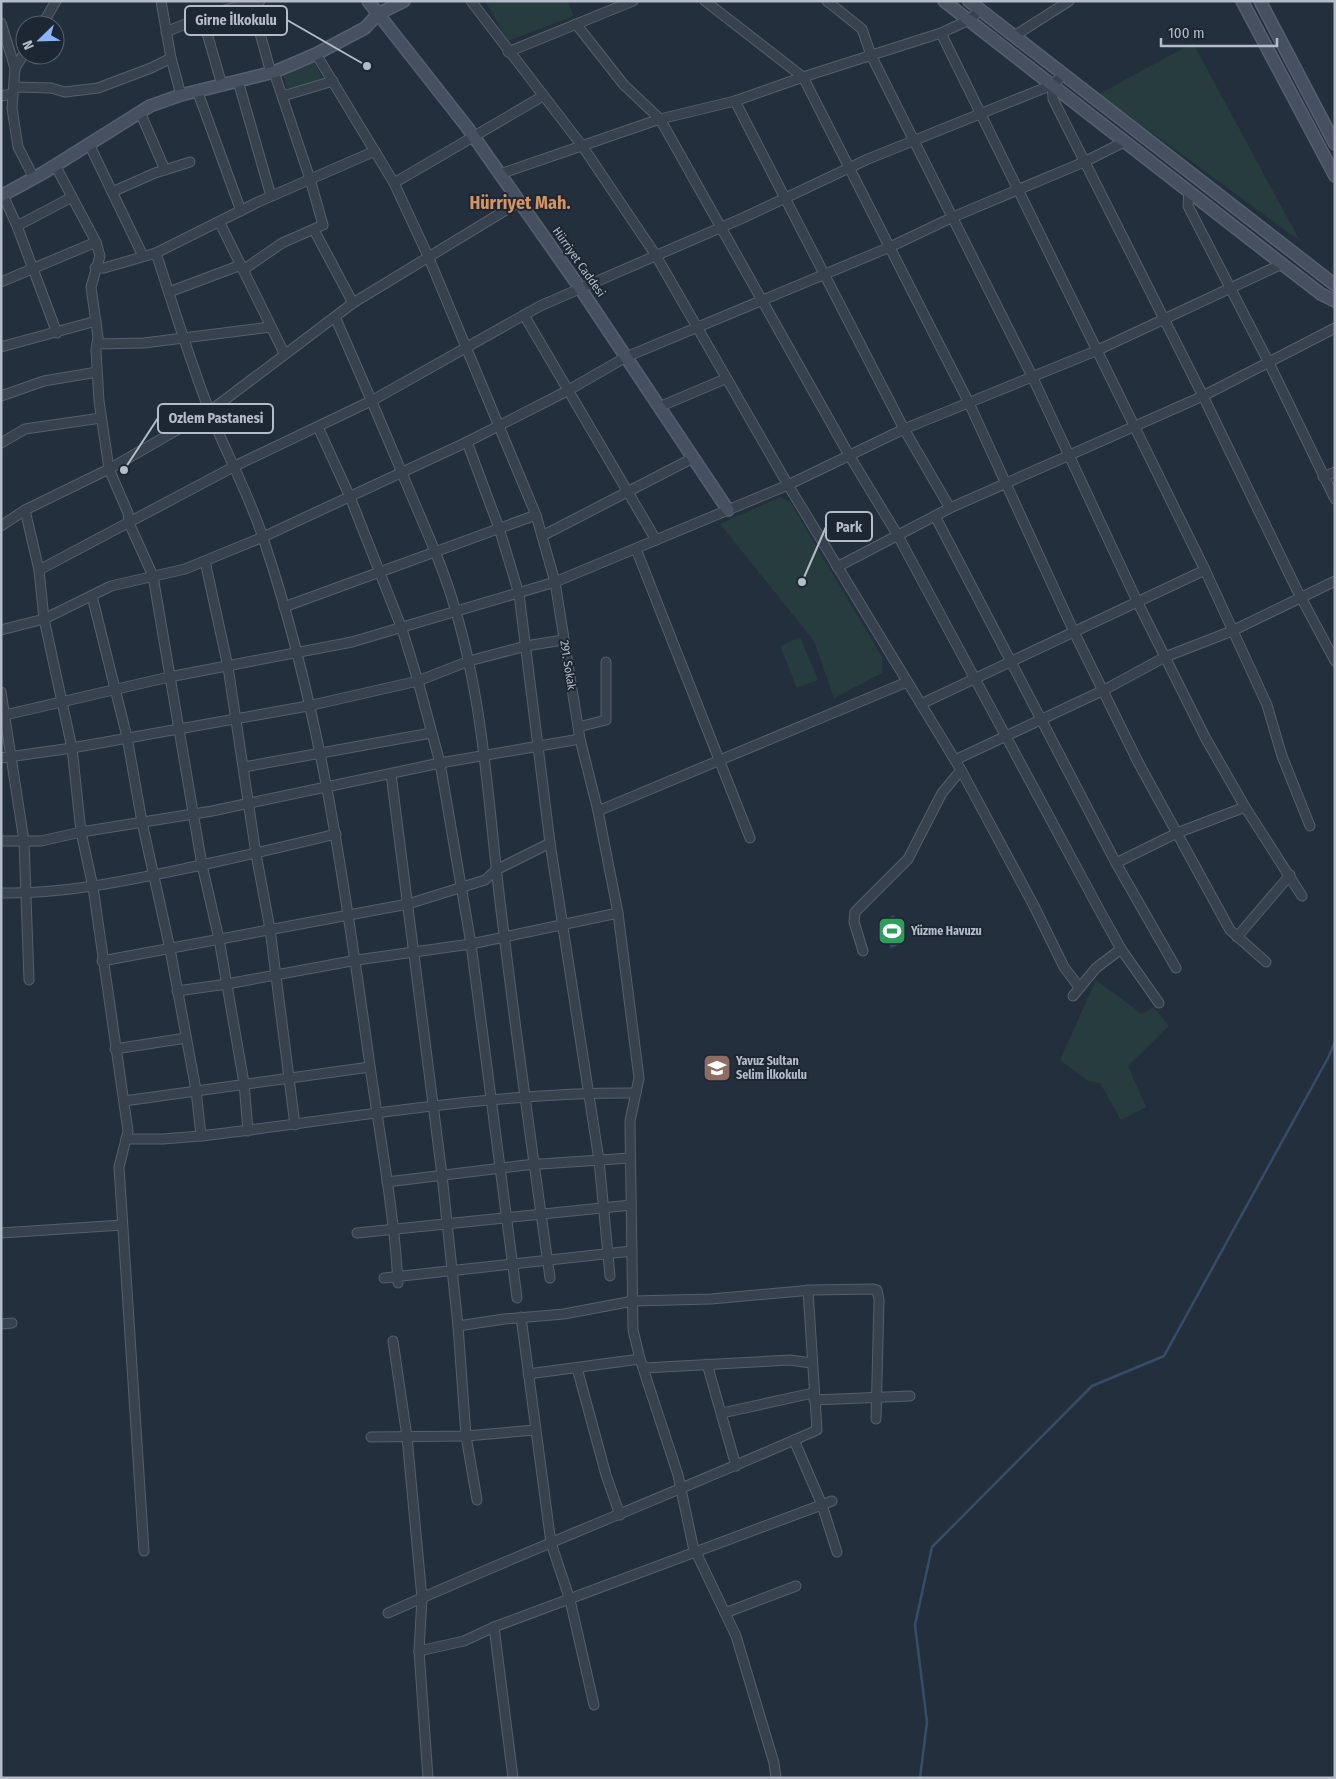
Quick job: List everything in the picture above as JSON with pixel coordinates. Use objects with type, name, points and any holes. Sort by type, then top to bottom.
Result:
[{"type":"street","points":[[48,15],[56,1]]},
{"type":"street","points":[[161,1],[171,58],[181,95]]},
{"type":"street","name":"Hürriyet Caddesi","points":[[368,1],[474,137],[580,288],[728,510]]},
{"type":"street","points":[[57,333],[17,226],[2,195],[34,178],[140,112],[197,90],[272,72],[316,54],[365,28],[378,14],[404,1]]},
{"type":"street","points":[[470,1],[583,147],[655,254],[725,379],[961,770],[1034,906],[1064,967],[1079,986]]},
{"type":"street","points":[[508,52],[633,1]]},
{"type":"street","points":[[705,1],[803,77],[969,403],[1074,632],[1138,762],[1230,930],[1266,962]]},
{"type":"street","points":[[827,1],[862,28],[871,55],[916,140],[1032,376],[1071,456],[1137,601],[1206,739],[1245,807],[1302,896]]},
{"type":"street","points":[[944,1],[1321,294],[1335,301]]},
{"type":"street","points":[[969,1],[1256,226],[1335,285]]},
{"type":"street","points":[[1014,36],[1069,1]]},
{"type":"street","points":[[1242,1],[1335,176]]},
{"type":"street","points":[[1260,1],[1335,144]]},
{"type":"street","points":[[166,32],[202,16],[255,2],[272,72],[283,96],[323,221],[323,225],[282,243],[242,267],[169,292]]},
{"type":"street","points":[[500,174],[660,120],[735,101],[941,33],[969,20],[980,10]]},
{"type":"street","points":[[202,16],[222,85]]},
{"type":"street","points":[[1,23],[4,40],[15,68],[14,90],[18,147],[34,178]]},
{"type":"street","points":[[576,24],[624,85],[660,120],[849,454],[897,534],[1121,949],[1159,1003]]},
{"type":"street","points":[[941,33],[979,113],[1020,190],[1205,570],[1267,705],[1282,756],[1310,826]]},
{"type":"street","name":"291. Sokak","points":[[316,54],[394,183],[428,256],[467,348],[497,426],[536,515],[556,582],[563,640],[580,739],[598,811],[618,914],[639,1078],[630,1121],[633,1330],[697,1552],[736,1636],[774,1762],[776,1778]]},
{"type":"street","points":[[1,96],[14,90],[51,88],[65,92],[98,88],[151,68],[171,58]]},
{"type":"street","points":[[39,570],[235,466],[373,400],[524,315],[655,254],[721,227],[849,168],[1052,84],[1064,74]]},
{"type":"street","points":[[238,81],[272,196]]},
{"type":"street","points":[[283,96],[333,81]]},
{"type":"street","points":[[1052,84],[1053,99],[1203,396],[1300,596],[1335,661]]},
{"type":"street","points":[[197,90],[241,211]]},
{"type":"street","points":[[394,183],[543,96]]},
{"type":"street","points":[[735,101],[904,429],[950,508]]},
{"type":"street","points":[[140,112],[166,170]]},
{"type":"street","points":[[1,630],[44,619],[111,586],[205,561],[263,536],[402,474],[567,391],[626,357],[890,247],[1084,162],[1124,142]]},
{"type":"street","points":[[89,144],[143,256]]},
{"type":"street","points":[[95,268],[104,268],[156,253],[272,196],[375,151]]},
{"type":"street","points":[[112,192],[190,162]]},
{"type":"street","points":[[55,165],[96,242],[100,256],[91,287],[96,321],[97,372],[101,418],[109,469],[128,513],[129,523],[152,576],[169,677],[180,727],[202,865],[227,984],[244,1083],[248,1131]]},
{"type":"street","points":[[1189,190],[1188,206],[1269,363],[1335,499]]},
{"type":"street","points":[[17,226],[72,197]]},
{"type":"street","points":[[1,526],[25,510],[109,469],[210,412],[284,353],[354,303],[519,202]]},
{"type":"street","points":[[220,222],[284,353]]},
{"type":"street","points":[[314,230],[354,303]]},
{"type":"street","points":[[1,282],[96,242]]},
{"type":"street","points":[[156,253],[210,412],[235,466],[263,536],[298,653],[308,706],[328,788],[357,960],[370,1067],[394,1230],[398,1280]]},
{"type":"street","points":[[4,716],[169,677],[298,653],[402,629],[556,582],[788,485],[904,429],[1098,350],[1282,264]]},
{"type":"street","points":[[524,315],[567,391],[629,491],[656,540]]},
{"type":"street","points":[[335,317],[373,400],[402,474],[436,550],[457,612],[469,661],[484,756],[504,935],[550,1278]]},
{"type":"street","points":[[1,347],[96,321]]},
{"type":"street","points":[[97,344],[144,343],[185,339],[271,327]]},
{"type":"street","points":[[837,567],[950,508],[1135,428],[1269,363],[1335,328]]},
{"type":"street","points":[[1,396],[44,381],[97,372]]},
{"type":"street","points":[[659,407],[725,379]]},
{"type":"street","points":[[1,443],[25,429],[101,418]]},
{"type":"street","points":[[318,427],[350,497],[402,629],[440,763],[471,944],[490,1099],[518,1298]]},
{"type":"street","points":[[466,442],[499,528],[519,594],[550,843],[599,1160],[610,1276]]},
{"type":"street","points":[[542,536],[693,458]]},
{"type":"street","points":[[1323,477],[1335,472]]},
{"type":"street","points":[[25,510],[39,570],[44,619],[72,748],[81,832],[93,887],[102,961],[128,1132],[119,1167],[144,1551]]},
{"type":"street","points":[[284,607],[536,515]]},
{"type":"street","points":[[935,516],[1040,721],[1176,968]]},
{"type":"street","points":[[636,549],[750,838]]},
{"type":"street","points":[[205,561],[228,667],[256,854],[270,930],[295,1125]]},
{"type":"street","points":[[921,704],[1205,570]]},
{"type":"street","points":[[955,760],[1005,734],[1040,721],[1104,690],[1165,658],[1232,631],[1335,580]]},
{"type":"street","points":[[92,596],[127,737],[142,822],[170,949],[196,1090],[201,1136]]},
{"type":"street","points":[[1,758],[72,748],[180,727],[308,706],[418,681],[469,661],[526,646],[563,640]]},
{"type":"street","points":[[578,727],[606,720],[606,662]]},
{"type":"street","points":[[598,811],[907,682]]},
{"type":"street","points":[[1,692],[13,757],[24,841],[28,893],[29,980]]},
{"type":"street","points":[[244,768],[320,752],[431,733]]},
{"type":"street","points":[[1,841],[41,841],[81,832],[194,814],[328,788],[440,763],[580,739]]},
{"type":"street","points":[[863,951],[854,922],[855,912],[908,859],[942,794],[961,770]]},
{"type":"street","points":[[391,774],[434,1104],[458,1326],[466,1436],[478,1500]]},
{"type":"street","points":[[1116,862],[1177,833],[1245,807]]},
{"type":"street","points":[[1,893],[28,893],[93,887],[256,854],[336,834]]},
{"type":"street","points":[[102,961],[408,904],[484,880],[496,870],[550,843]]},
{"type":"street","points":[[1237,937],[1290,875]]},
{"type":"street","points":[[178,991],[277,976],[357,960],[471,944],[504,935],[618,914]]},
{"type":"street","points":[[1073,996],[1079,986],[1096,968],[1121,949]]},
{"type":"street","points":[[116,1048],[186,1038]]},
{"type":"street","points":[[124,1101],[370,1067]]},
{"type":"street","points":[[126,1139],[163,1140],[248,1131],[434,1104],[589,1092],[636,1093]]},
{"type":"street","points":[[387,1182],[500,1168],[630,1158]]},
{"type":"street","points":[[357,1232],[541,1215],[603,1206],[631,1205]]},
{"type":"street","points":[[1,1233],[122,1225]]},
{"type":"street","points":[[384,1278],[398,1280],[452,1270],[632,1252]]},
{"type":"street","points":[[458,1326],[521,1317],[564,1314],[633,1301],[711,1299],[808,1290],[877,1290],[879,1300],[876,1419]]},
{"type":"street","points":[[388,1613],[736,1466],[816,1430],[808,1290]]},
{"type":"street","points":[[521,1317],[551,1544],[570,1600],[594,1705]]},
{"type":"street","points":[[1,1324],[12,1323]]},
{"type":"street","points":[[393,1341],[407,1437],[422,1598],[419,1651],[428,1778]]},
{"type":"street","points":[[528,1374],[642,1363],[707,1364],[790,1360],[811,1363]]},
{"type":"street","points":[[707,1364],[736,1466]]},
{"type":"street","points":[[577,1368],[606,1475],[620,1515]]},
{"type":"street","points":[[722,1413],[813,1396],[877,1398],[910,1396]]},
{"type":"street","points":[[371,1437],[466,1436],[535,1430]]},
{"type":"street","points":[[794,1440],[822,1505],[838,1552]]},
{"type":"street","points":[[419,1651],[464,1641],[832,1501]]},
{"type":"street","points":[[725,1613],[796,1586]]},
{"type":"street","points":[[494,1628],[513,1778]]},
{"type":"green space","points":[[485,1],[567,1],[574,16],[508,41]]},
{"type":"green space","points":[[1193,43],[1300,241],[1099,94]]},
{"type":"green space","points":[[313,60],[323,80],[287,89],[283,75]]},
{"type":"green space","points":[[780,497],[790,502],[882,657],[882,673],[834,698],[814,641],[720,524]]},
{"type":"green space","points":[[800,637],[818,680],[797,688],[780,646]]},
{"type":"green space","points":[[1096,980],[1142,1014],[1153,1007],[1169,1026],[1128,1066],[1146,1107],[1121,1120],[1100,1083],[1088,1081],[1060,1060]]},
{"type":"water","name":"Yüzme Havuzu","points":[[894,915],[905,942],[891,948],[880,921]]},
{"type":"waterway","points":[[920,1778],[927,1722],[915,1625],[932,1547],[1092,1386],[1164,1356],[1328,1058],[1335,1042]]},
{"type":"place","name":"Girne İlkokulu","points":[[367,66]]},
{"type":"place","name":"Ozlem Pastanesi","points":[[124,470]]},
{"type":"place","name":"Park","points":[[802,582]]},
{"type":"place","name":"Yüzme Havuzu","points":[[892,931]]},
{"type":"place","name":"Yavuz Sultan Selim İlkokulu","points":[[717,1068]]},
{"type":"district","name":"Hürriyet Mah.","points":[[520,203]]}]
